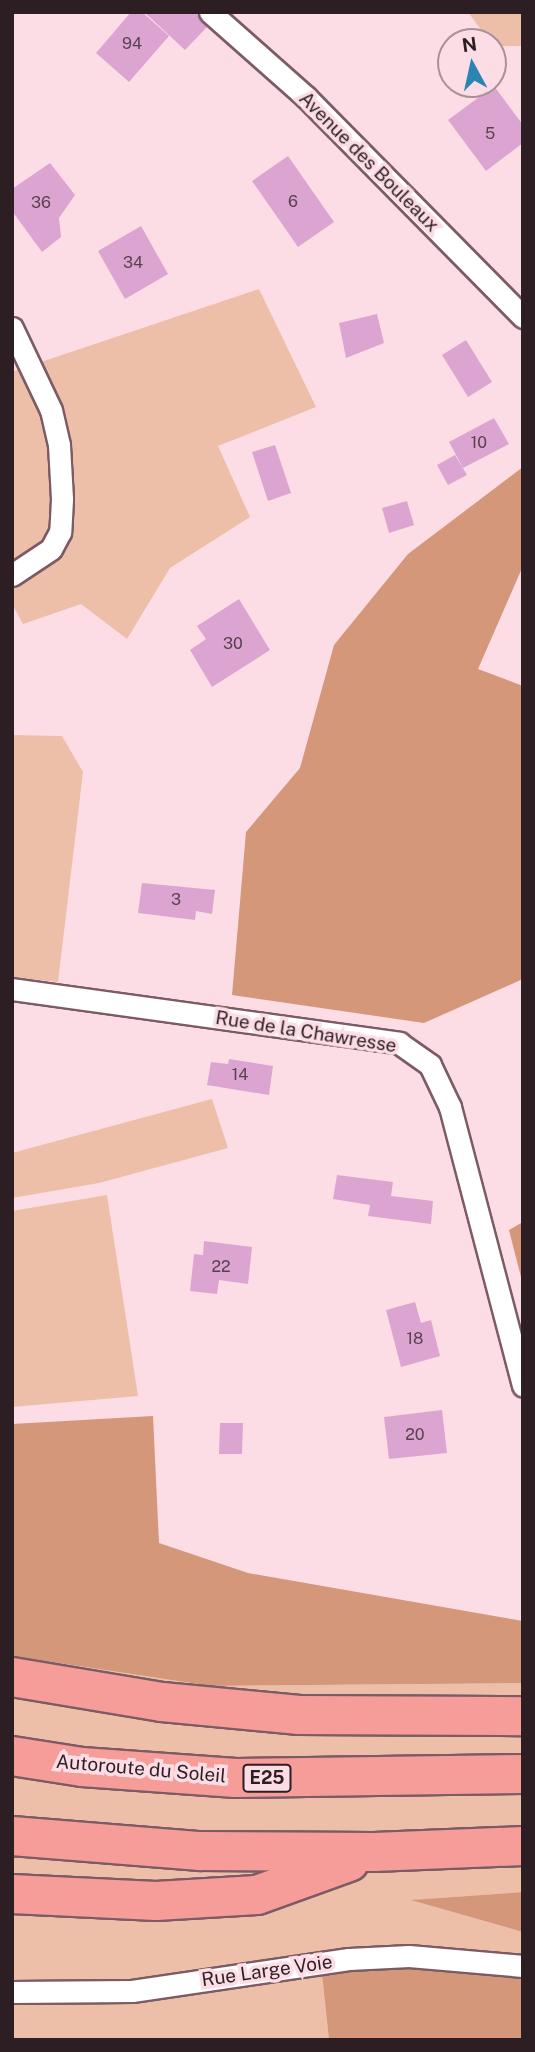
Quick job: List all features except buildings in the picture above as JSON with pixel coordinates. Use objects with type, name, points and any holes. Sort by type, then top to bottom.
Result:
[{"type":"highway","points":[[12,1678],[162,1702],[299,1715],[523,1716]]},
{"type":"highway","name":"Autoroute du Soleil","points":[[12,1756],[82,1767],[236,1778],[523,1774]]},
{"type":"highway","points":[[12,1836],[200,1852],[373,1852],[523,1846]]},
{"type":"highway","points":[[12,1894],[156,1901],[257,1895],[373,1852]]},
{"type":"street","name":"Avenue des Bouleaux","points":[[210,12],[306,97],[523,317]]},
{"type":"street","points":[[12,328],[51,410],[59,445],[62,499],[60,532],[51,549],[12,575]]},
{"type":"street","name":"Rue de la Chawresse","points":[[12,989],[399,1043],[430,1065],[450,1107],[523,1386]]},
{"type":"street","name":"Rue Large Voie","points":[[12,1992],[132,1991],[349,1959],[410,1956],[523,1966]]},
{"type":"shaded area","points":[[468,12],[523,12],[523,46],[507,46],[507,28],[480,28]]},
{"type":"shaded area","points":[[259,289],[316,407],[218,446],[250,517],[170,568],[127,639],[81,604],[23,624],[12,604],[14,371]]},
{"type":"shaded area","points":[[523,467],[523,566],[478,669],[523,686],[523,979],[424,1023],[232,995],[246,832],[300,768],[334,645],[408,554]]},
{"type":"shaded area","points":[[12,735],[62,736],[83,772],[58,982],[12,977]]},
{"type":"shaded area","points":[[212,1099],[228,1148],[99,1183],[12,1198],[12,1153]]},
{"type":"shaded area","points":[[107,1195],[138,1396],[12,1407],[12,1211]]},
{"type":"shaded area","points":[[523,1222],[523,1285],[509,1230]]},
{"type":"shaded area","points":[[153,1416],[159,1543],[248,1573],[523,1621],[523,1683],[211,1686],[12,1656],[12,1424]]},
{"type":"shaded area","points":[[12,1656],[211,1686],[523,1683],[523,1892],[414,1900],[523,1932],[523,1954],[435,1946],[114,1982],[12,1983]]},
{"type":"shaded area","points":[[523,1892],[523,1932],[411,1900]]},
{"type":"shaded area","points":[[435,1946],[523,1954],[523,2040],[329,2040],[322,1974],[346,1950]]},
{"type":"shaded area","points":[[322,1974],[329,2040],[12,2040],[12,1998],[112,2002]]}]
